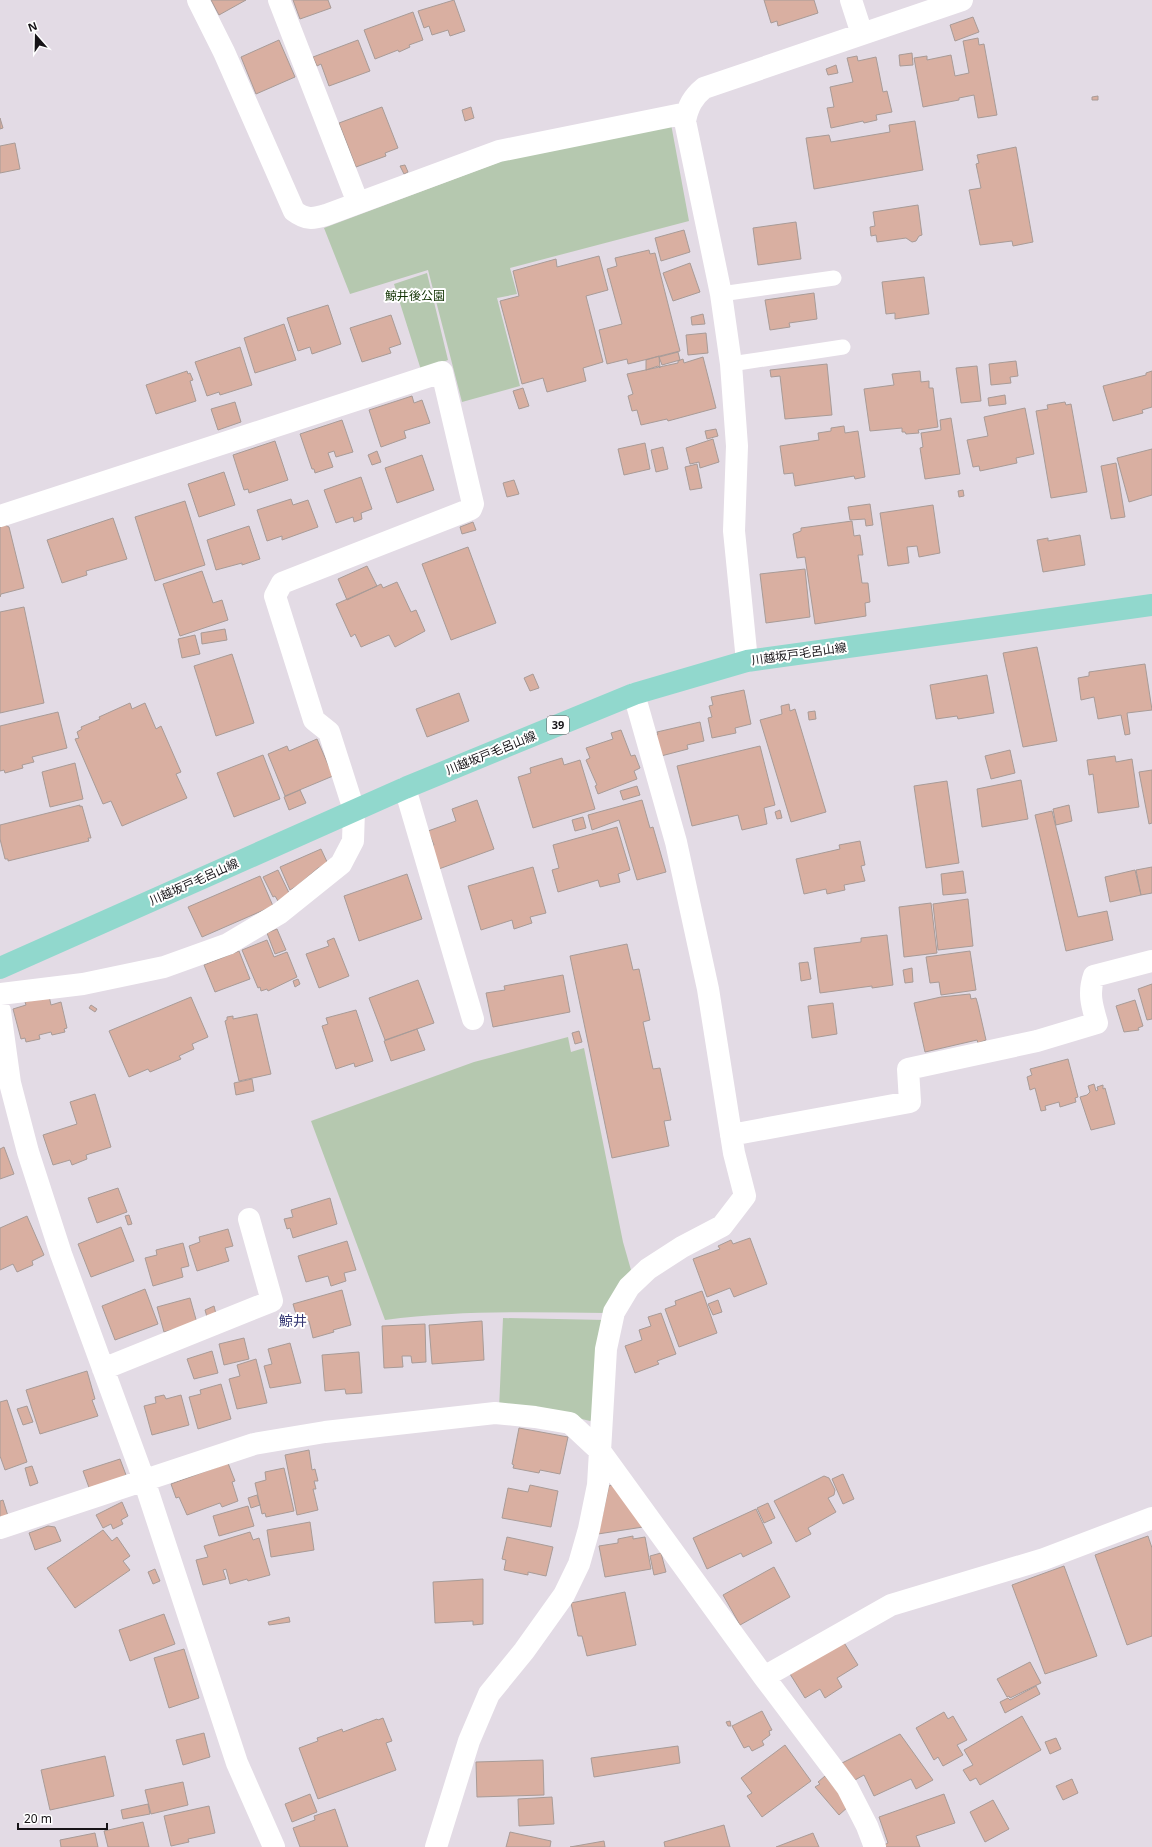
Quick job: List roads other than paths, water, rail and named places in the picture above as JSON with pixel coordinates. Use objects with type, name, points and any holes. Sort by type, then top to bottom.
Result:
[{"type":"main road","name":"川越坂戸毛呂山線","points":[[0,968],[354,810],[634,694],[747,661],[1152,606]]},
{"type":"street","points":[[198,0],[224,52],[294,211],[302,217],[311,219],[499,151],[687,113]]},
{"type":"street","points":[[279,0],[358,203]]},
{"type":"street","points":[[851,0],[862,34]]},
{"type":"street","points":[[747,661],[734,531],[737,446],[731,364],[721,294],[685,120],[687,113],[694,96],[704,88],[962,0]]},
{"type":"street","points":[[0,516],[442,372],[473,504],[471,509],[282,582],[275,596],[314,720],[329,732],[354,810],[353,841],[341,864],[280,913],[228,944],[164,967],[83,984],[0,994]]},
{"type":"street","points":[[436,1847],[469,1741],[489,1694],[524,1651],[564,1595],[579,1564],[589,1529],[598,1485],[606,1349],[614,1312],[629,1287],[648,1269],[682,1247],[722,1226],[745,1196],[732,1135],[707,981],[676,842],[634,694]]},
{"type":"street","points":[[405,788],[473,1019]]},
{"type":"street","points":[[732,1135],[910,1102],[908,1070],[1036,1041],[1097,1023],[1091,1002],[1090,988],[1094,976],[1152,960]]},
{"type":"street","points":[[0,1011],[10,1083],[28,1152],[62,1254],[144,1480],[237,1763],[274,1847]]},
{"type":"street","points":[[103,1369],[272,1301],[249,1219]]},
{"type":"street","points":[[0,1528],[254,1444],[325,1432],[495,1413],[535,1417],[570,1423],[600,1451],[764,1677],[847,1787],[867,1826],[875,1847]]},
{"type":"street","points":[[764,1677],[890,1605],[1044,1559],[1152,1518]]},
{"type":"lane","points":[[721,294],[834,278]]},
{"type":"lane","points":[[731,364],[843,347]]},
{"type":"district","name":"鯨井","points":[[293,1321]]},
{"type":"park label","name":"鯨井後公園","points":[[415,296]]}]
